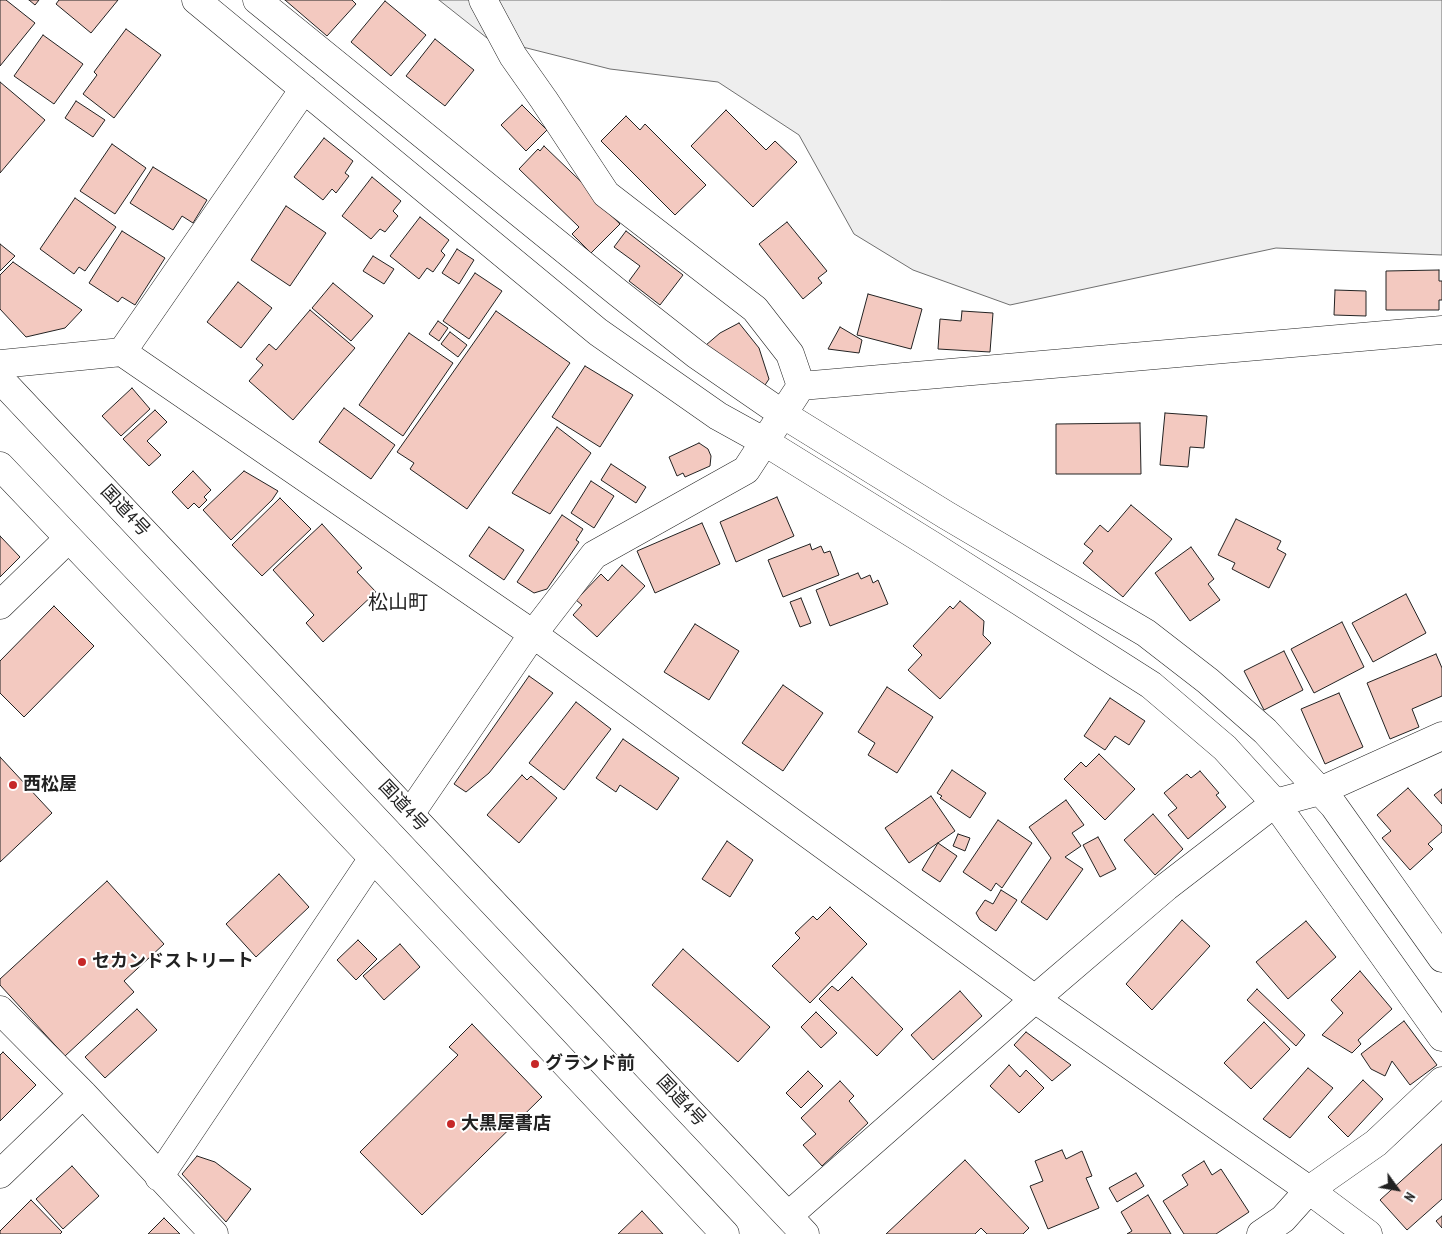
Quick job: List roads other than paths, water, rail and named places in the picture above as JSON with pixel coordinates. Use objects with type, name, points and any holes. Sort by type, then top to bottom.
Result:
[{"type":"main road","points":[[196,0],[598,332],[718,416],[765,442],[933,546],[1151,685],[1226,748],[1274,803],[1442,1037]]},
{"type":"main road","points":[[257,0],[697,355],[784,415],[946,515],[1146,633],[1208,681],[1265,731],[1334,806],[1442,958]]},
{"type":"main road","points":[[410,814],[533,634],[594,554],[746,470],[784,415],[801,386],[790,354],[755,309],[606,194],[544,100],[512,56],[483,0]]},
{"type":"main road","points":[[122,352],[304,89]]},
{"type":"main road","points":[[801,386],[1442,330]]},
{"type":"main road","points":[[0,364],[122,352],[533,634],[1035,999],[1309,1190],[1368,1234]]},
{"type":"main road","name":"国道4号","points":[[0,379],[797,1224]]},
{"type":"main road","points":[[0,466],[373,858],[725,1234]]},
{"type":"main road","points":[[0,605],[68,539]]},
{"type":"main road","points":[[797,1224],[1035,999],[1166,887],[1274,803],[1320,791],[1442,736]]},
{"type":"main road","points":[[159,1177],[373,858]]},
{"type":"main road","points":[[0,1010],[83,1094],[214,1234]]},
{"type":"main road","points":[[1261,1234],[1284,1219],[1309,1190],[1376,1143],[1442,1081]]},
{"type":"main road","points":[[0,1174],[83,1094]]},
{"type":"place","name":"西松屋","points":[[13,785]]},
{"type":"place","name":"セカンドストリート","points":[[82,962]]},
{"type":"place","name":"グランド前","points":[[535,1064]]},
{"type":"place","name":"大黒屋書店","points":[[451,1124]]},
{"type":"district","name":"松山町","points":[[398,603]]}]
